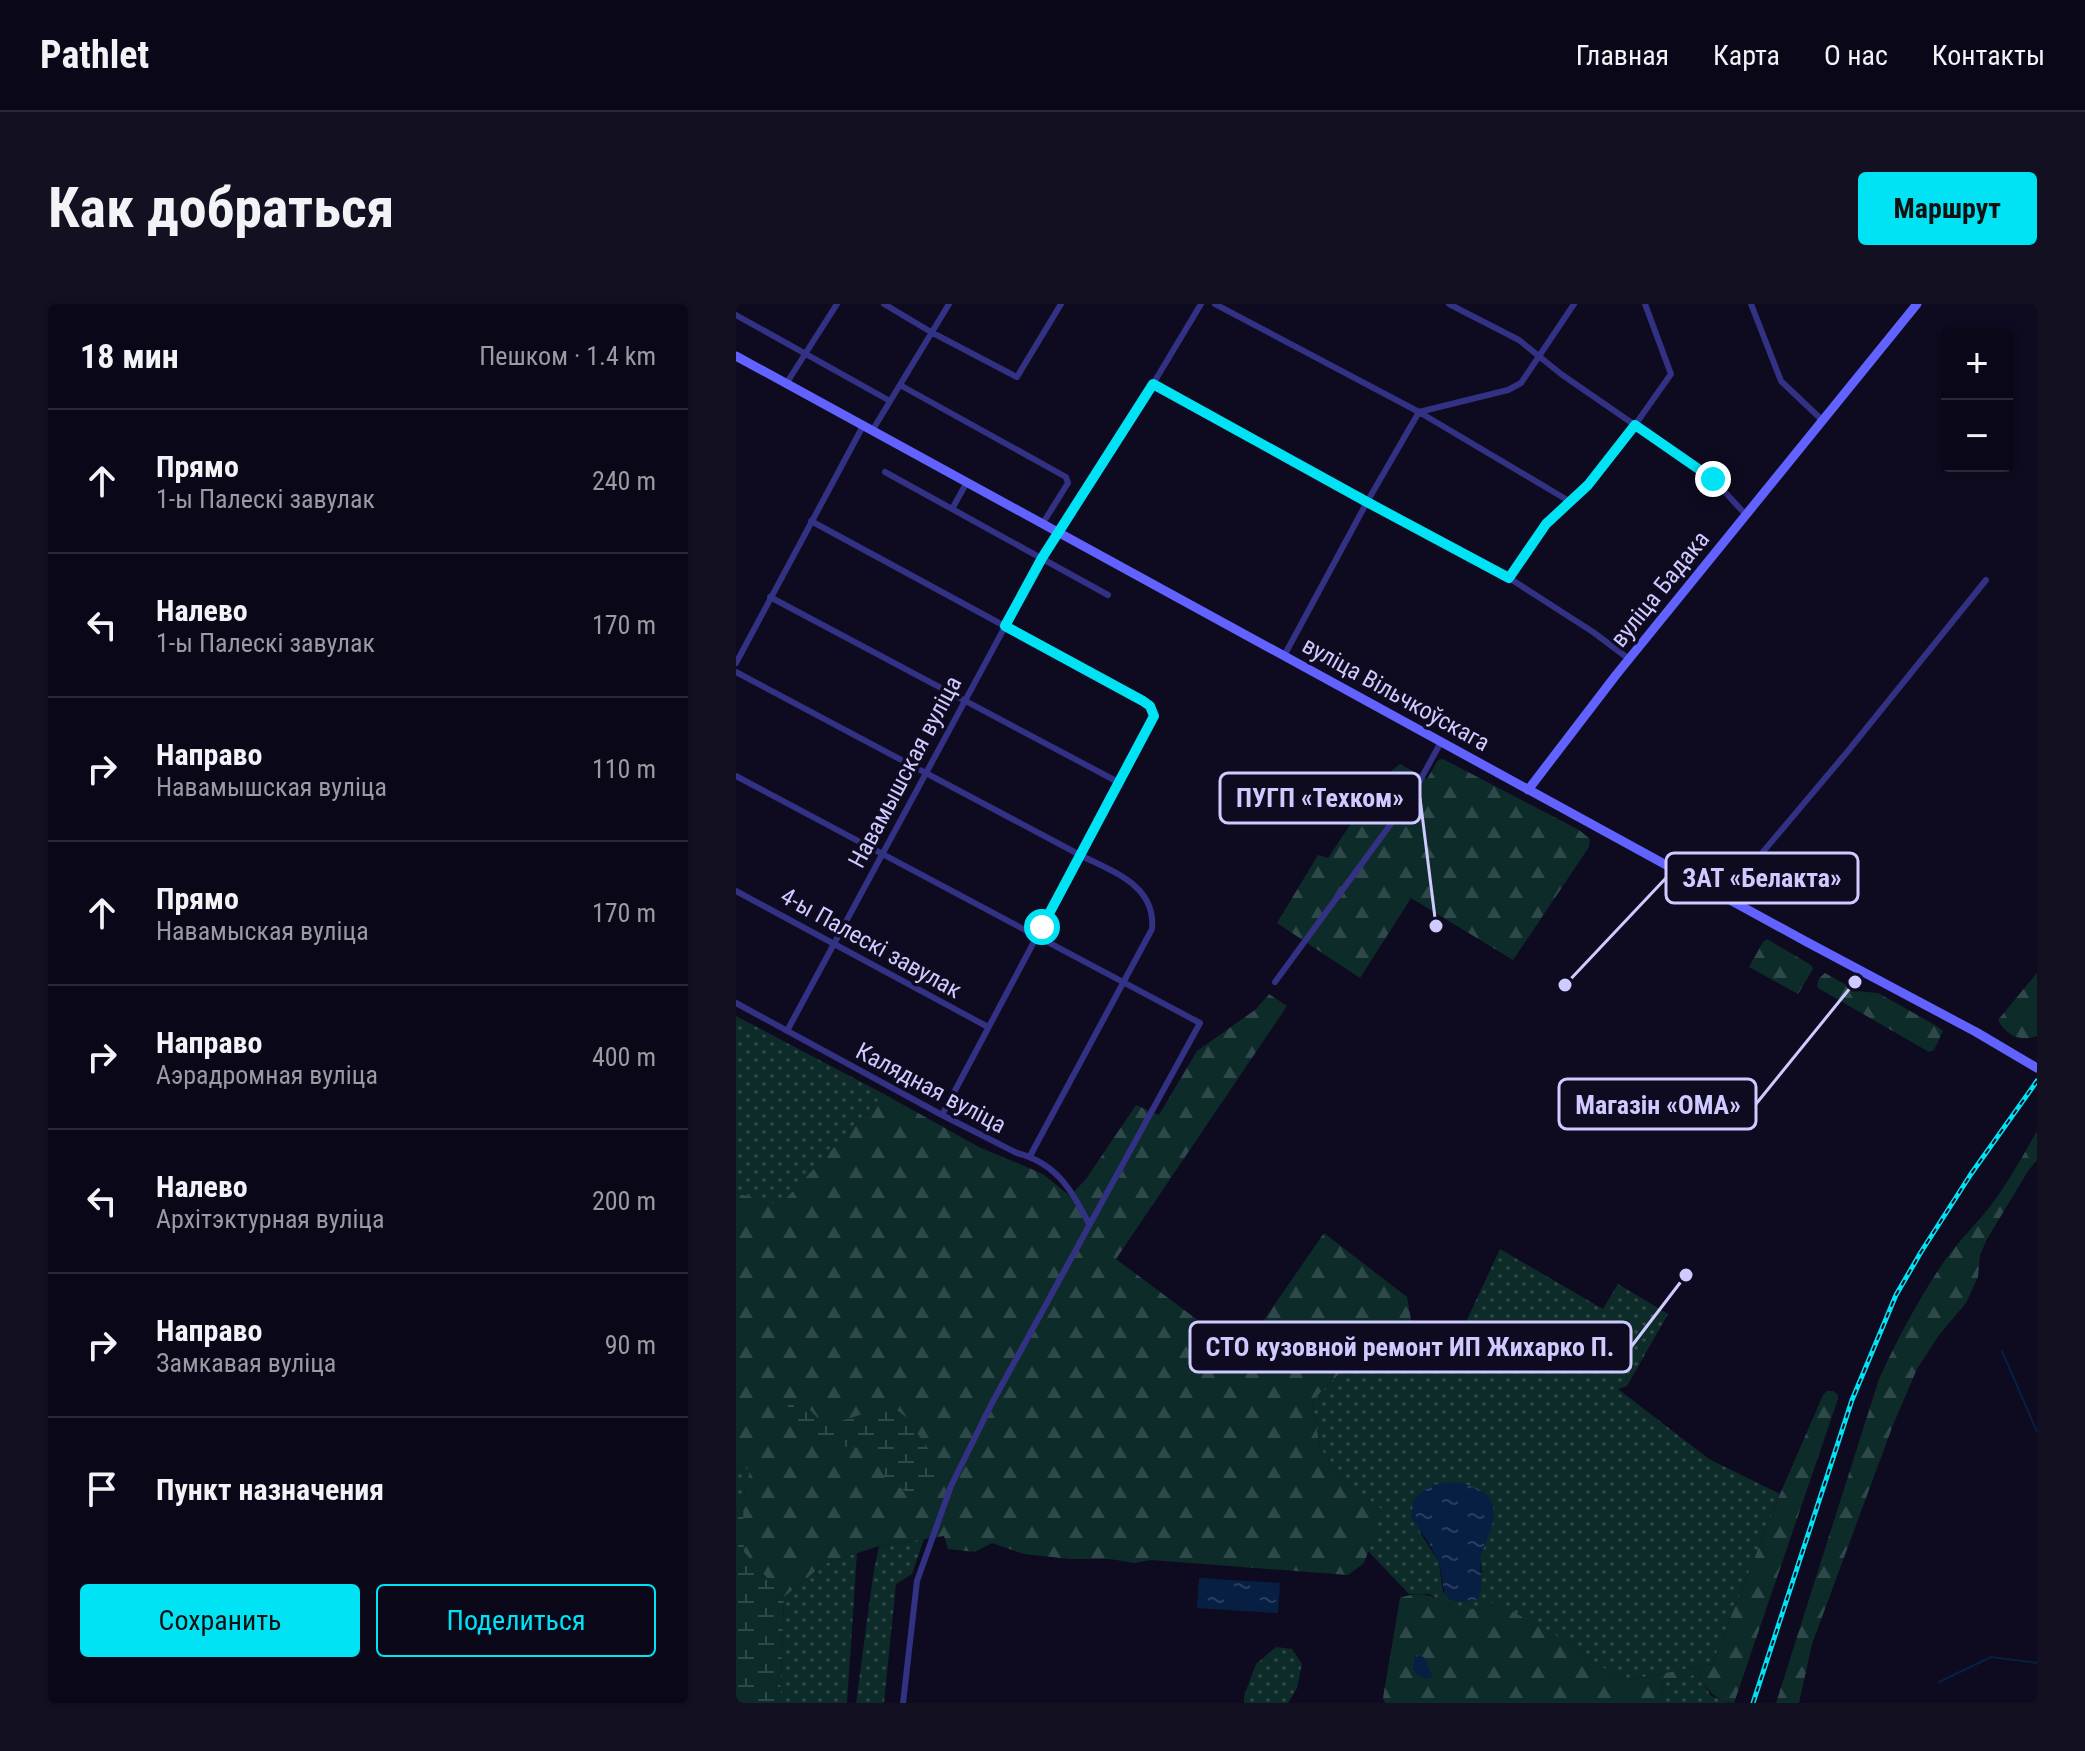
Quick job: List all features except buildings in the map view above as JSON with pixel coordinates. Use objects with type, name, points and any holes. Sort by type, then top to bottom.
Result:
[{"type":"main road","name":"вуліца Бадака","points":[[1528,790],[1629,659],[1917,304]]},
{"type":"main road","name":"вуліца Вільчкоўскага","points":[[736,356],[2037,1068]]},
{"type":"street","points":[[786,384],[837,304]]},
{"type":"street","points":[[884,304],[1017,377],[1061,304]]},
{"type":"street","points":[[736,663],[811,521],[949,304]]},
{"type":"street","name":"Навамышская вуліца","points":[[787,1031],[1042,558],[1201,304]]},
{"type":"street","points":[[1215,304],[1419,412],[1569,501]]},
{"type":"street","points":[[1449,304],[1519,340],[1561,374],[1713,479],[1746,515]]},
{"type":"street","points":[[1284,656],[1419,412],[1508,390],[1521,383],[1574,304]]},
{"type":"street","points":[[1509,578],[1546,524],[1588,485],[1671,374],[1645,304]]},
{"type":"street","points":[[1751,304],[1781,381],[1822,420]]},
{"type":"street","points":[[736,315],[890,401]]},
{"type":"street","points":[[1153,384],[1509,578],[1629,659]]},
{"type":"street","points":[[900,385],[1066,477],[1068,483],[1043,523]]},
{"type":"street","points":[[885,472],[1108,595]]},
{"type":"street","points":[[952,509],[967,482]]},
{"type":"street","points":[[811,521],[1150,706],[1154,716],[942,1115]]},
{"type":"street","points":[[1725,897],[1986,580]]},
{"type":"street","points":[[770,597],[1118,782]]},
{"type":"street","points":[[736,672],[1080,855],[1143,892],[1150,904],[1152,929],[1030,1156]]},
{"type":"street","points":[[1275,982],[1412,795],[1441,742]]},
{"type":"street","points":[[736,776],[1200,1023],[992,1403],[951,1486],[917,1581],[903,1703]]},
{"type":"street","name":"4-ы Палескі завулак","points":[[736,891],[988,1027]]},
{"type":"street","name":"Калядная вуліца","points":[[736,1003],[942,1115],[1017,1153],[1030,1156],[1049,1168],[1072,1190],[1089,1224]]},
{"type":"green space","points":[[1443,759],[1579,830],[1590,839],[1589,847],[1513,960],[1411,898],[1360,978],[1277,923],[1318,855],[1328,858],[1372,792],[1390,772],[1400,764],[1427,779],[1438,760]]},
{"type":"green space","points":[[1767,939],[1811,965],[1813,969],[1798,994],[1749,967]]},
{"type":"green space","points":[[1825,973],[1857,991],[1878,993],[1935,1025],[1943,1031],[1934,1050],[1929,1052],[1818,988],[1819,979]]},
{"type":"green space","points":[[2037,973],[2037,1036],[2014,1036],[1998,1020]]},
{"type":"green space","points":[[1269,994],[1287,1006],[1116,1259],[1207,1327],[1245,1341],[1255,1333],[1324,1233],[1407,1297],[1411,1320],[1391,1356],[1356,1357],[1312,1401],[1320,1448],[1345,1481],[1383,1510],[1364,1563],[1348,1575],[1151,1560],[1134,1563],[1110,1559],[1070,1559],[1024,1554],[992,1543],[975,1552],[948,1549],[944,1536],[879,1546],[824,1564],[784,1597],[743,1552],[743,1500],[750,1470],[736,1463],[736,1193],[780,1205],[884,1094],[979,1147],[1043,1174],[1070,1196],[1086,1179],[1136,1105],[1159,1115],[1197,1051],[1255,1010]]},
{"type":"green space","points":[[736,1016],[884,1094],[780,1206],[736,1193]]},
{"type":"green space","points":[[2037,1131],[2037,1160],[1987,1239],[1980,1255],[1978,1277],[1966,1303],[1939,1335],[1917,1369],[1893,1425],[1812,1644],[1799,1703],[1776,1703],[1879,1379],[1932,1280],[1999,1194]]},
{"type":"green space","points":[[1500,1249],[1603,1309],[1618,1284],[1668,1314],[1627,1386],[1618,1389],[1709,1459],[1780,1494],[1712,1664],[1623,1681],[1555,1635],[1462,1612],[1429,1594],[1409,1594],[1368,1551],[1382,1510],[1345,1481],[1320,1448],[1312,1401],[1356,1357],[1391,1356],[1411,1320],[1458,1339]],"holes":[[[1419,1531],[1480,1559],[1482,1573],[1443,1593],[1439,1562]]]},
{"type":"green space","points":[[1827,1391],[1833,1391],[1838,1399],[1734,1703],[1716,1697],[1698,1674],[1662,1681],[1663,1703],[1385,1703],[1383,1698],[1400,1598],[1409,1595],[1432,1597],[1462,1612],[1495,1602],[1555,1635],[1623,1681],[1712,1664],[1780,1494]]},
{"type":"green space","points":[[787,1404],[806,1406],[826,1426],[890,1405],[906,1417],[938,1463],[932,1493],[911,1495],[884,1477],[880,1460],[867,1448],[817,1445],[797,1429]]},
{"type":"green space","points":[[736,1463],[750,1470],[743,1500],[736,1500]]},
{"type":"green space","points":[[736,1500],[743,1500],[744,1552],[784,1597],[780,1703],[736,1703]]},
{"type":"green space","points":[[924,1539],[912,1574],[896,1584],[884,1703],[856,1703],[879,1546]]},
{"type":"green space","points":[[857,1553],[847,1703],[780,1703],[784,1597],[824,1564]]},
{"type":"green space","points":[[1276,1647],[1292,1649],[1302,1664],[1297,1688],[1288,1703],[1244,1703],[1256,1664]]},
{"type":"green space","points":[[1698,1674],[1711,1696],[1729,1703],[1663,1703],[1662,1681]]},
{"type":"water","points":[[1454,1482],[1472,1486],[1486,1494],[1494,1516],[1481,1556],[1478,1599],[1464,1602],[1455,1601],[1445,1594],[1435,1555],[1411,1516],[1414,1498],[1432,1485]]},
{"type":"water","points":[[1199,1578],[1280,1583],[1278,1613],[1197,1608]]},
{"type":"water","points":[[1415,1655],[1424,1657],[1433,1677],[1426,1679],[1417,1675],[1413,1669]]},
{"type":"waterway","points":[[2002,1351],[2037,1432]]},
{"type":"waterway","points":[[1939,1682],[1991,1657],[2037,1663]]},
{"type":"railway","points":[[1753,1703],[1852,1400],[1896,1295],[1971,1174],[2037,1081]]},
{"type":"place","name":"ПУГП «Техком»","points":[[1436,926]]},
{"type":"place","name":"Магазін «ОМА»","points":[[1855,982]]},
{"type":"place","name":"ЗАТ «Белакта»","points":[[1565,985]]},
{"type":"place","name":"СТО кузовной ремонт ИП Жихарко П.","points":[[1686,1275]]},
{"type":"route","points":[[1042,927],[1154,716],[1150,706],[1143,701],[1005,626],[1042,558],[1153,384],[1509,578],[1546,524],[1588,485],[1635,425],[1713,479]]}]
